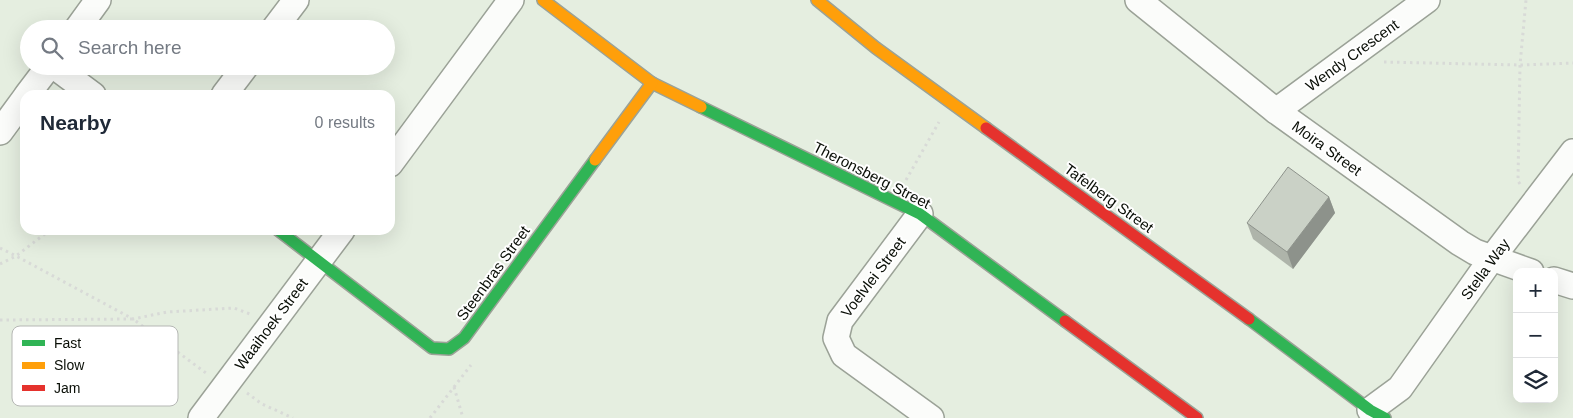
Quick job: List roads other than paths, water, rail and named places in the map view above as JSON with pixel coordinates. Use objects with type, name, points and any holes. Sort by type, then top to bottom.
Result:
[{"type":"street","points":[[84,20],[98,0]]},
{"type":"street","points":[[281,20],[296,0]]},
{"type":"street","points":[[395,157],[511,0]]},
{"type":"street","name":"Theronsberg Street","points":[[543,0],[652,83],[920,214],[1197,418]]},
{"type":"street","name":"Tafelberg Street","points":[[817,0],[876,48],[1218,296],[1373,415]]},
{"type":"street","name":"Wendy Crescent","points":[[1276,111],[1427,0]]},
{"type":"street","name":"Moira Street","points":[[1147,2],[1276,111],[1460,243],[1475,252],[1520,268]]},
{"type":"street","points":[[31,90],[42,75]]},
{"type":"street","points":[[66,75],[86,90]]},
{"type":"street","points":[[228,90],[239,75]]},
{"type":"street","name":"Steenbras Street","points":[[319,260],[432,348],[449,348],[464,338],[652,83]]},
{"type":"street","points":[[0,132],[20,105]]},
{"type":"street","name":"Stella Way","points":[[1373,415],[1400,388],[1492,258],[1573,152]]},
{"type":"street","name":"Voelvlei Street","points":[[920,214],[840,321],[836,338],[844,355],[931,418]]},
{"type":"street","points":[[285,235],[319,260]]},
{"type":"street","name":"Waaihoek Street","points":[[201,418],[338,235]]},
{"type":"street","points":[[1558,281],[1573,286]]},
{"type":"street","name":"Stella Way","points":[[1394,418],[1400,388]]}]
